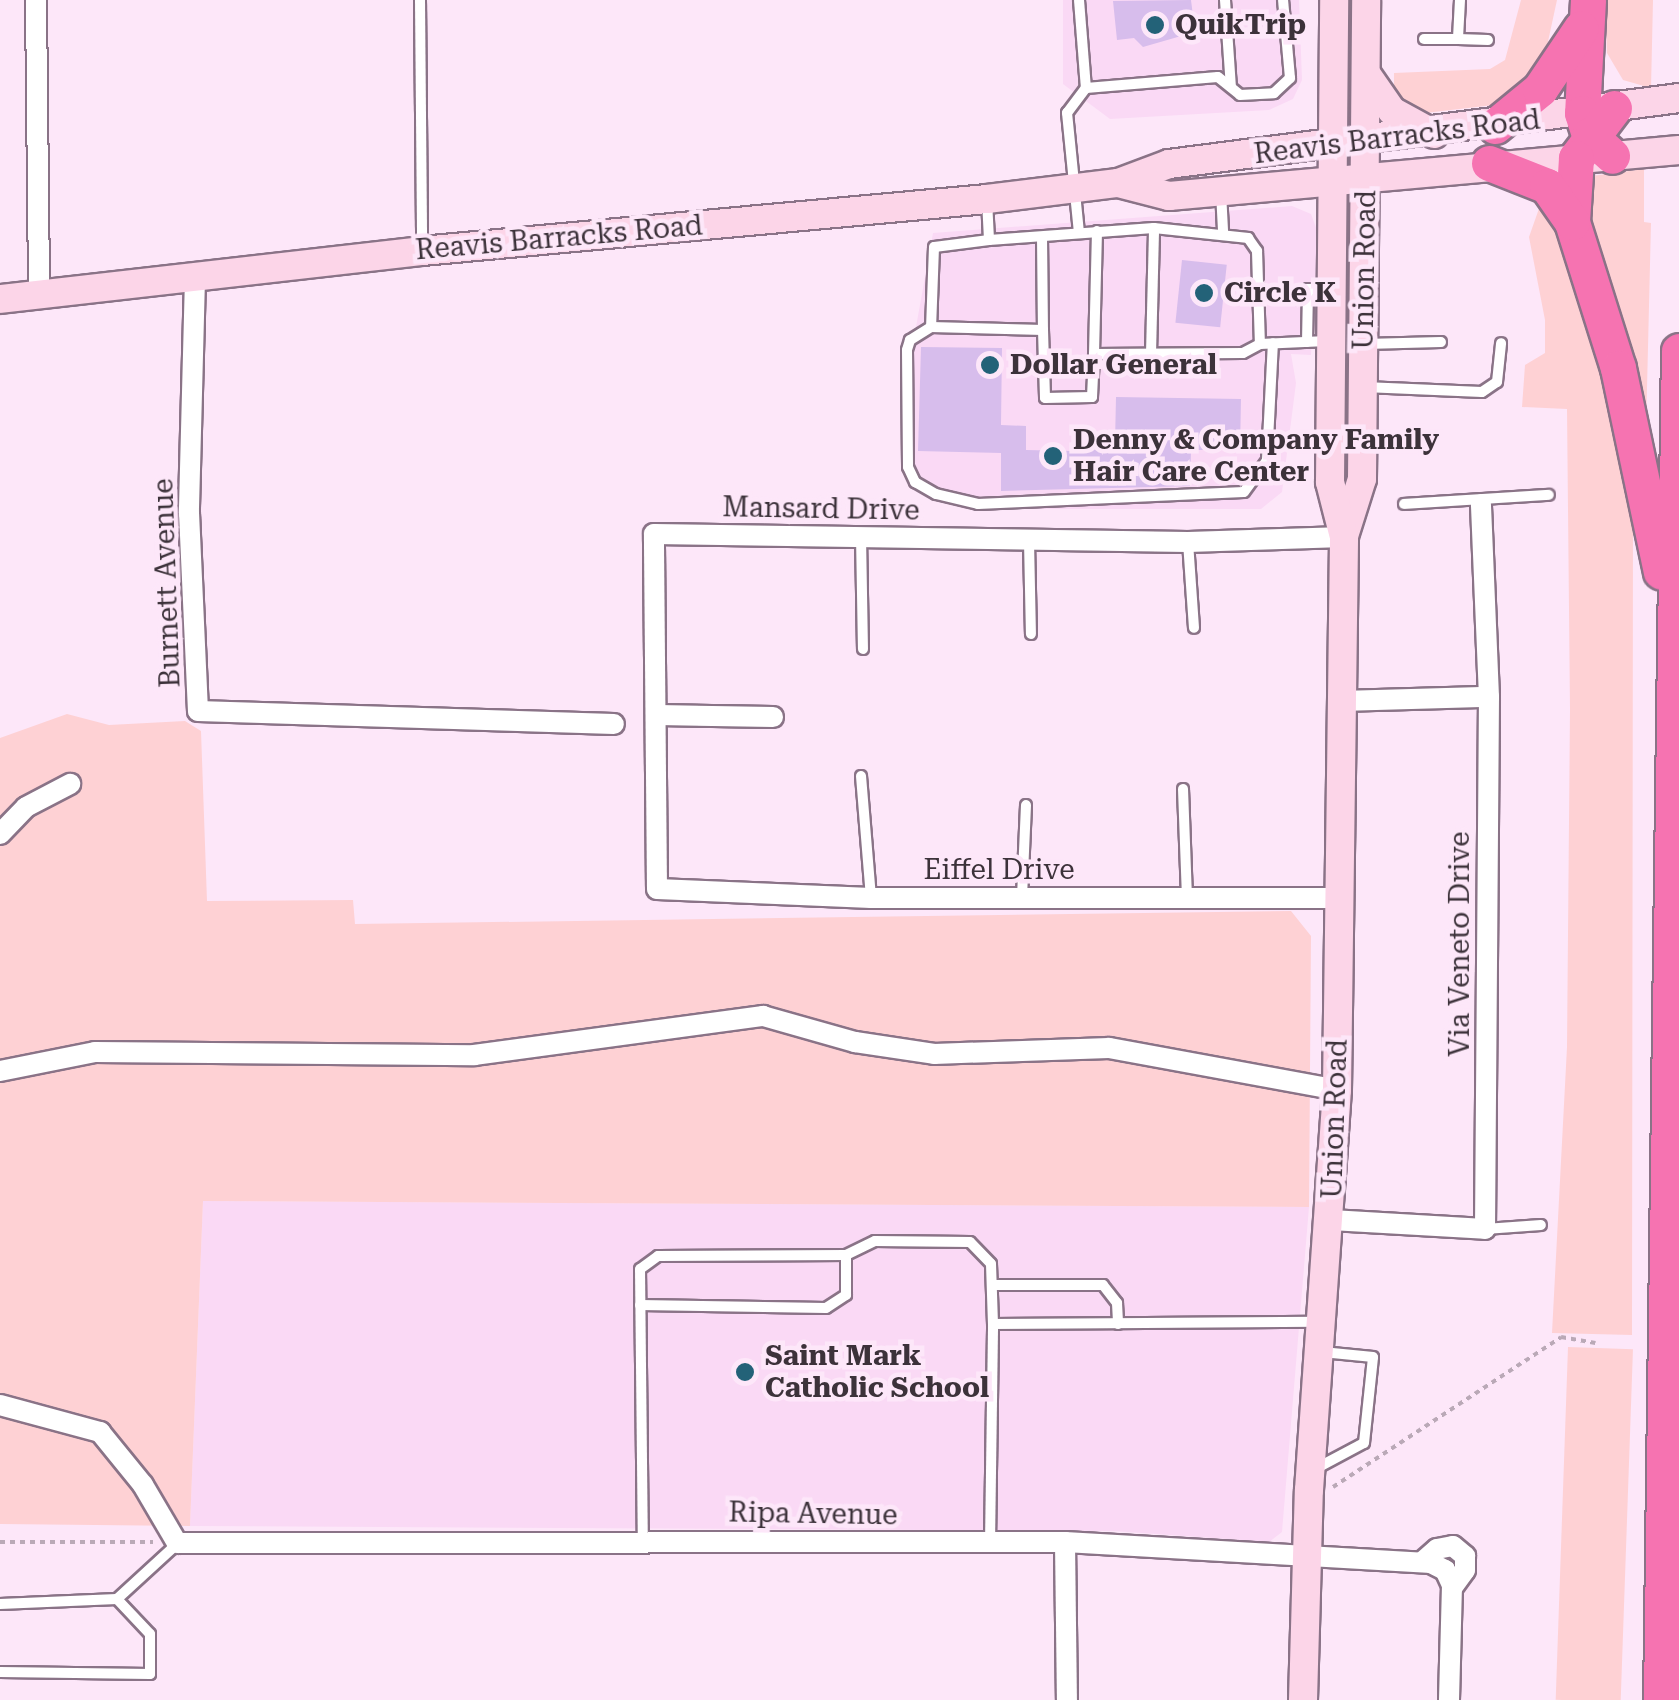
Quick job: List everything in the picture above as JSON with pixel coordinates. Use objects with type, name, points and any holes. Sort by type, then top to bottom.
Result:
[{"type":"highway","points":[[1495,126],[1540,89],[1586,11]]},
{"type":"highway","points":[[1572,222],[1595,134],[1586,11]]},
{"type":"highway","points":[[1489,163],[1546,186],[1572,222],[1618,368],[1675,642]]},
{"type":"highway","points":[[1660,1700],[1679,352]]},
{"type":"main road","name":"Union Road","points":[[1303,1700],[1305,1556],[1321,1479],[1320,1352],[1337,1090],[1344,536],[1330,482],[1319,341],[1332,288],[1334,0]]},
{"type":"main road","name":"Union Road","points":[[1344,536],[1362,479],[1366,0]]},
{"type":"main road","points":[[1367,75],[1392,111],[1434,134]]},
{"type":"main road","name":"Reavis Barracks Road","points":[[1118,183],[1169,196],[1489,163],[1595,134],[1679,98]]},
{"type":"main road","name":"Reavis Barracks Road","points":[[0,299],[422,250],[988,199],[1118,183],[1169,164],[1495,126],[1595,134],[1679,150]]},
{"type":"street","points":[[36,0],[40,296]]},
{"type":"street","name":"Burnett Avenue","points":[[195,278],[189,512],[198,711],[614,724]]},
{"type":"street","name":"Via Veneto Drive","points":[[1481,504],[1489,697],[1485,1229]]},
{"type":"street","name":"Mansard Drive","points":[[657,890],[654,534],[1188,542],[1344,536]]},
{"type":"street","points":[[1342,701],[1489,697]]},
{"type":"street","points":[[658,714],[772,717]]},
{"type":"street","points":[[0,834],[26,807],[70,784]]},
{"type":"street","name":"Eiffel Drive","points":[[657,890],[872,898],[1340,898]]},
{"type":"street","points":[[0,1071],[95,1052],[474,1055],[763,1016],[855,1042],[934,1054],[1109,1048],[1337,1090]]},
{"type":"street","points":[[1331,1220],[1485,1229]]},
{"type":"street","points":[[0,1405],[100,1432],[143,1485],[178,1543]]},
{"type":"street","name":"Ripa Avenue","points":[[178,1543],[643,1539],[1066,1542],[1422,1562],[1437,1548],[1453,1546],[1465,1556],[1465,1570],[1449,1579],[1449,1700]]},
{"type":"street","points":[[1066,1542],[1067,1700]]},
{"type":"lane","points":[[420,0],[422,250]]},
{"type":"lane","points":[[1079,0],[1086,88],[1067,112],[1079,233]]},
{"type":"lane","points":[[1225,0],[1230,86]]},
{"type":"lane","points":[[1086,88],[1218,77],[1240,95],[1274,93],[1290,78],[1283,0]]},
{"type":"lane","points":[[1458,39],[1460,0]]},
{"type":"lane","points":[[1424,40],[1488,40]]},
{"type":"lane","points":[[1221,192],[1222,231]]},
{"type":"lane","points":[[988,199],[989,240]]},
{"type":"lane","points":[[1151,354],[1154,228]]},
{"type":"lane","points":[[931,328],[934,247],[956,239],[1154,228],[1222,231],[1248,238],[1258,251],[1260,344]]},
{"type":"lane","points":[[1042,236],[1045,398],[1092,397],[1097,231]]},
{"type":"lane","points":[[1043,330],[931,328],[910,340],[908,468],[916,482],[936,494],[978,504],[1244,492],[1267,460],[1273,343]]},
{"type":"lane","points":[[1094,354],[1242,353],[1260,344],[1319,341]]},
{"type":"lane","points":[[1364,344],[1441,342]]},
{"type":"lane","points":[[1363,387],[1482,392],[1496,382],[1501,343]]},
{"type":"lane","points":[[1404,504],[1481,504],[1549,495]]},
{"type":"lane","points":[[861,536],[863,649]]},
{"type":"lane","points":[[1029,540],[1031,634]]},
{"type":"lane","points":[[1188,542],[1194,628]]},
{"type":"lane","points":[[861,776],[872,898]]},
{"type":"lane","points":[[1183,789],[1188,896]]},
{"type":"lane","points":[[1022,897],[1026,805]]},
{"type":"lane","points":[[1485,1229],[1541,1226]]},
{"type":"lane","points":[[643,1539],[640,1269],[658,1256],[846,1255],[874,1241],[970,1242],[991,1264],[990,1544]]},
{"type":"lane","points":[[640,1305],[826,1308],[846,1295],[846,1255]]},
{"type":"lane","points":[[992,1285],[1102,1285],[1117,1303],[1118,1324]]},
{"type":"lane","points":[[993,1324],[1323,1322]]},
{"type":"lane","points":[[1320,1352],[1372,1356],[1364,1442],[1321,1479]]},
{"type":"lane","points":[[0,1604],[116,1599],[178,1543]]},
{"type":"lane","points":[[0,1672],[150,1674],[150,1634],[116,1599]]},
{"type":"path","points":[[1321,1479],[1561,1337],[1595,1343]]},
{"type":"path","points":[[0,1542],[178,1543]]},
{"type":"shaded area","points":[[1063,0],[1299,0],[1302,80],[1293,99],[1269,110],[1110,119],[1063,84]]},
{"type":"shaded area","points":[[1521,0],[1557,0],[1544,60],[1529,84],[1494,105],[1425,113],[1394,94],[1394,73],[1490,69],[1505,60]]},
{"type":"shaded area","points":[[1605,0],[1653,0],[1651,88],[1623,80],[1607,53]]},
{"type":"shaded area","points":[[1644,169],[1644,222],[1651,223],[1646,430],[1590,233],[1584,177]]},
{"type":"shaded area","points":[[1542,200],[1558,229],[1613,405],[1633,511],[1632,1335],[1552,1333],[1567,1047],[1570,709],[1567,409],[1522,407],[1525,365],[1545,353],[1545,320],[1529,237]]},
{"type":"shaded area","points":[[1292,206],[1311,214],[1318,233],[1311,355],[1291,354],[1296,383],[1282,492],[1261,509],[965,509],[931,493],[913,471],[914,338],[933,233]]},
{"type":"shaded area","points":[[67,714],[109,725],[185,721],[201,731],[207,901],[353,900],[355,924],[1291,911],[1311,936],[1309,1207],[203,1201],[190,1526],[0,1524],[0,738]]},
{"type":"shaded area","name":"Saint Mark Catholic School","points":[[203,1201],[1309,1207],[1282,1532],[1269,1542],[1114,1531],[190,1526]]},
{"type":"shaded area","points":[[1568,1347],[1633,1349],[1621,1700],[1556,1700]]},
{"type":"building","name":"QuikTrip","points":[[1191,0],[1195,32],[1143,47],[1134,38],[1117,40],[1113,1]]},
{"type":"building","name":"Circle K","points":[[1182,260],[1227,265],[1220,327],[1175,323]]},
{"type":"building","points":[[921,347],[1002,348],[1001,425],[1026,426],[1026,450],[1071,451],[1074,441],[1115,442],[1116,397],[1241,399],[1240,450],[1191,450],[1190,486],[1001,491],[1001,453],[918,451]]},
{"type":"place","name":"QuikTrip","points":[[1155,25]]},
{"type":"place","name":"Circle K","points":[[1204,293]]},
{"type":"place","name":"Dollar General","points":[[990,365]]},
{"type":"place","name":"Denny & Company Family Hair Care Center","points":[[1053,456]]},
{"type":"place","name":"Saint Mark Catholic School","points":[[745,1372]]}]
